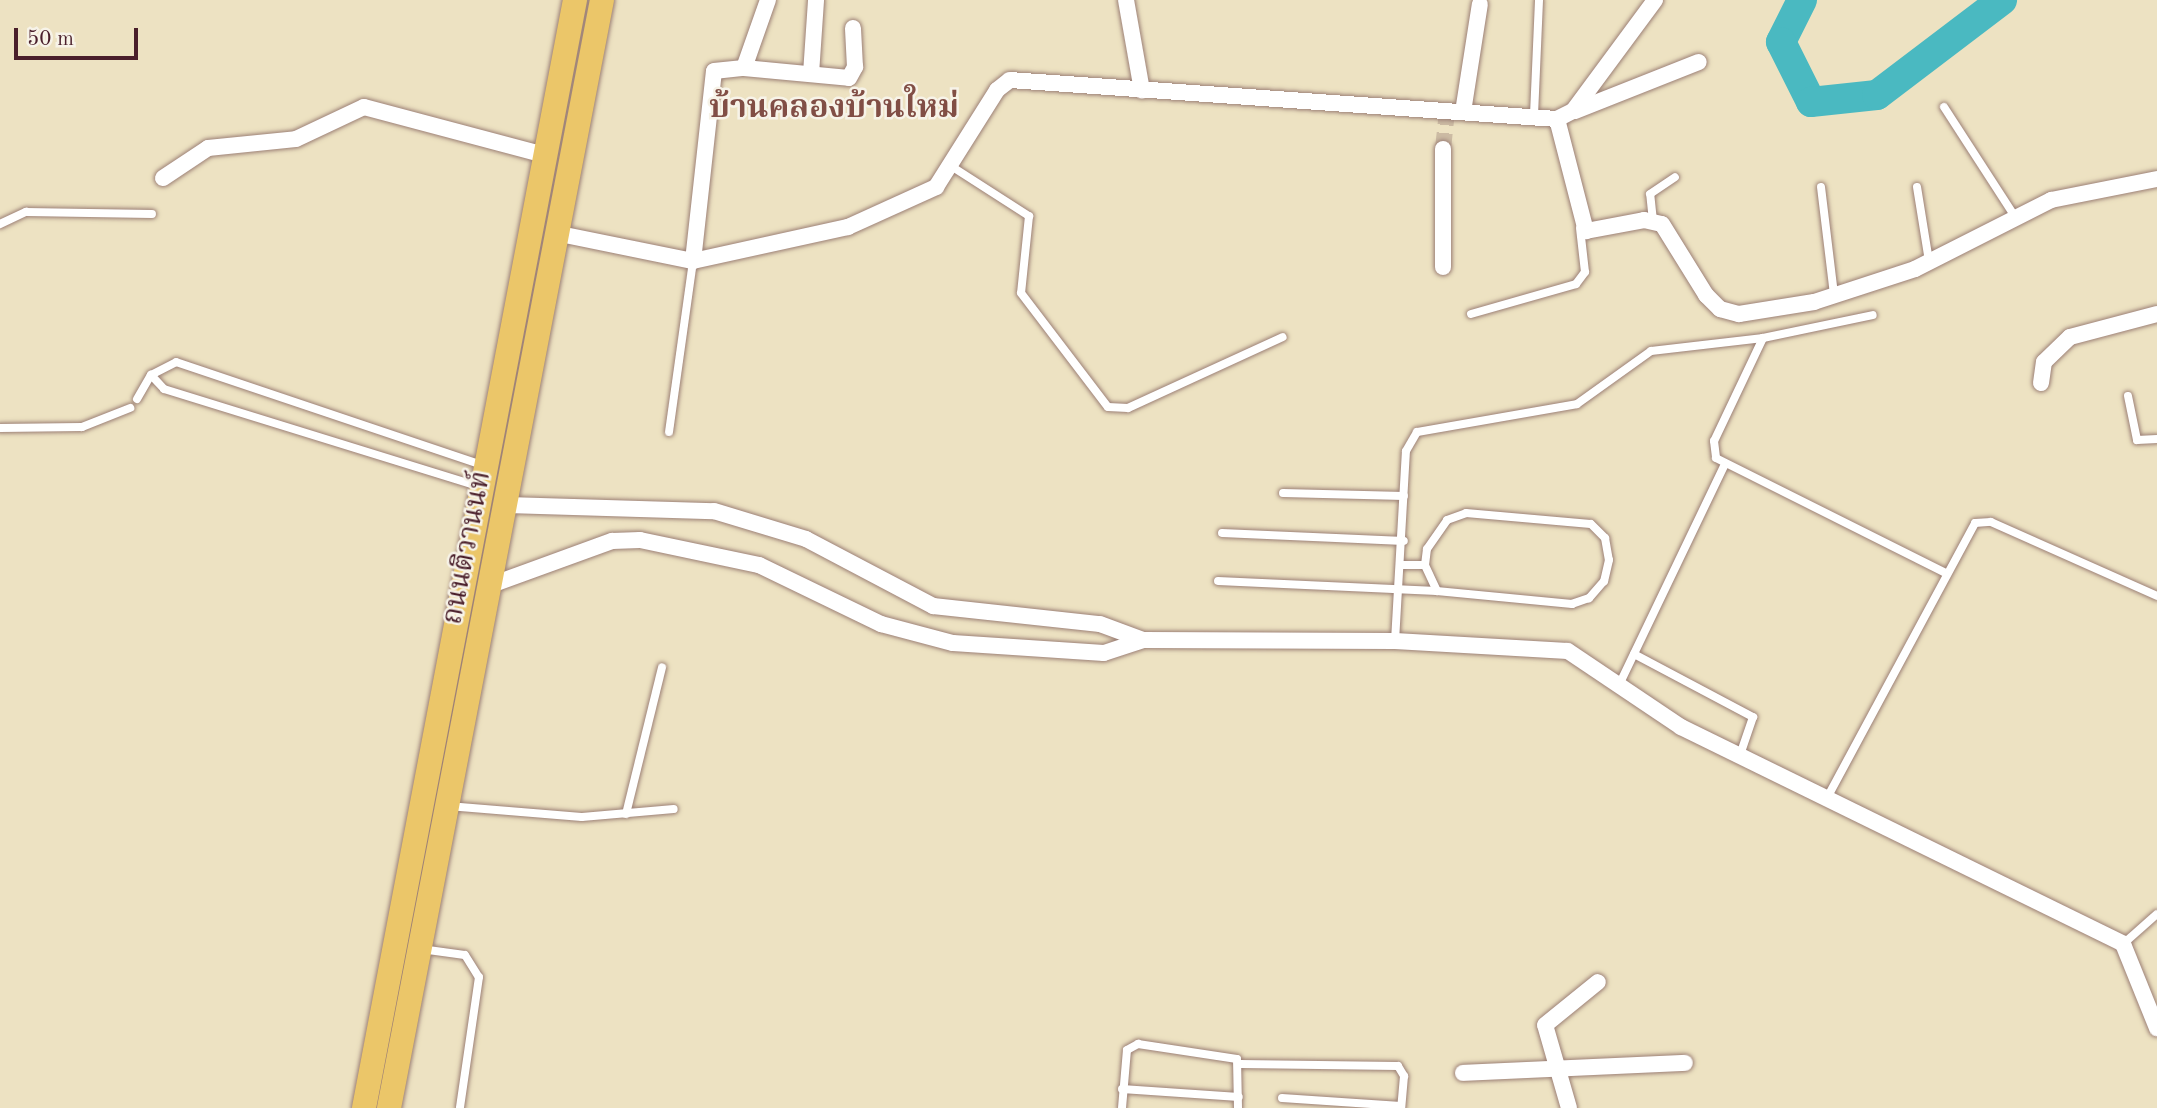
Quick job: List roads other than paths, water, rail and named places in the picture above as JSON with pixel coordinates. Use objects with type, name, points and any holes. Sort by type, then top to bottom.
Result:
[{"type":"main road","name":"ถนนติวานนท์","points":[[363,1108],[575,0]]},
{"type":"main road","name":"ถนนติวานนท์","points":[[389,1108],[417,948],[560,234],[602,0]]},
{"type":"street","points":[[744,68],[768,0]]},
{"type":"street","points":[[811,74],[816,0]]},
{"type":"street","points":[[1126,0],[1142,90]]},
{"type":"street","points":[[1573,111],[1655,0]]},
{"type":"street","points":[[1463,112],[1480,4]]},
{"type":"street","points":[[693,261],[713,71],[744,68],[853,75],[853,28]]},
{"type":"street","points":[[560,234],[693,261],[848,227],[925,197],[951,166],[997,90],[1010,80],[1446,114],[1463,112],[1534,115],[1557,119],[1699,62]]},
{"type":"street","points":[[163,178],[208,148],[296,139],[365,107],[544,155]]},
{"type":"street","points":[[1557,119],[1580,225],[1592,234],[1653,221],[1671,233],[1720,309],[1739,314],[1834,295],[1930,261],[2014,215],[2051,200],[2157,179]]},
{"type":"street","points":[[1443,149],[1443,267]]},
{"type":"street","points":[[2041,383],[2044,362],[2070,337],[2157,314]]},
{"type":"street","points":[[507,505],[715,511],[769,525],[933,606],[1100,624],[1143,640]]},
{"type":"street","points":[[640,540],[645,509]]},
{"type":"street","points":[[491,584],[612,541],[640,540],[759,565],[924,638],[1104,653],[1143,640],[1395,641],[1546,646],[1568,651],[1620,683],[1681,727],[2123,944],[2157,1028]]},
{"type":"street","points":[[1569,1108],[1563,1070],[1545,1025],[1598,982]]},
{"type":"street","points":[[1464,1073],[1685,1063]]},
{"type":"lane","points":[[1534,115],[1539,0]]},
{"type":"lane","points":[[1944,107],[2014,215]]},
{"type":"lane","points":[[951,166],[1029,216],[1021,293],[1108,407],[1128,408],[1283,337]]},
{"type":"lane","points":[[1653,221],[1650,194],[1675,177]]},
{"type":"lane","points":[[1821,187],[1834,295]]},
{"type":"lane","points":[[1917,187],[1930,261]]},
{"type":"lane","points":[[0,224],[26,212],[152,214]]},
{"type":"lane","points":[[1471,314],[1576,284],[1585,272],[1580,225]]},
{"type":"lane","points":[[669,432],[693,261]]},
{"type":"lane","points":[[1395,641],[1404,541],[1406,451],[1417,432],[1577,404],[1651,351],[1763,338],[1873,315]]},
{"type":"lane","points":[[1763,338],[1714,441],[1724,466],[1946,573]]},
{"type":"lane","points":[[137,399],[151,375],[176,362],[198,366],[482,477]]},
{"type":"lane","points":[[151,375],[164,389],[482,477]]},
{"type":"lane","points":[[2128,396],[2137,440],[2157,439]]},
{"type":"lane","points":[[0,428],[82,427],[130,408]]},
{"type":"lane","points":[[1620,683],[1724,466]]},
{"type":"lane","points":[[1283,493],[1405,496]]},
{"type":"lane","points":[[1218,581],[1437,591],[1572,604],[1589,598],[1604,581],[1609,560],[1605,538],[1591,524],[1571,519],[1466,513],[1435,533],[1425,565],[1437,591]]},
{"type":"lane","points":[[1826,798],[1968,531],[1983,521],[2157,596]]},
{"type":"lane","points":[[1222,533],[1404,541]]},
{"type":"lane","points":[[1400,565],[1425,565]]},
{"type":"lane","points":[[1634,654],[1753,716],[1740,755]]},
{"type":"lane","points":[[626,814],[662,667]]},
{"type":"lane","points":[[445,806],[582,817],[674,809]]},
{"type":"lane","points":[[2123,944],[2157,914]]},
{"type":"lane","points":[[417,948],[465,956],[479,977],[460,1108]]},
{"type":"lane","points":[[1122,1108],[1127,1049],[1139,1044],[1226,1055],[1240,1064],[1398,1066],[1404,1076],[1401,1107],[1282,1098]]},
{"type":"lane","points":[[1238,1108],[1240,1064]]},
{"type":"lane","points":[[1122,1089],[1239,1097]]},
{"type":"waterway","points":[[1802,0],[1781,42],[1811,102],[1877,95],[2002,0]]},
{"type":"tunnel","points":[[1443,149],[1446,118]]},
{"type":"district","name":"บ้านคลองบ้านใหม่","points":[[834,109]]}]
